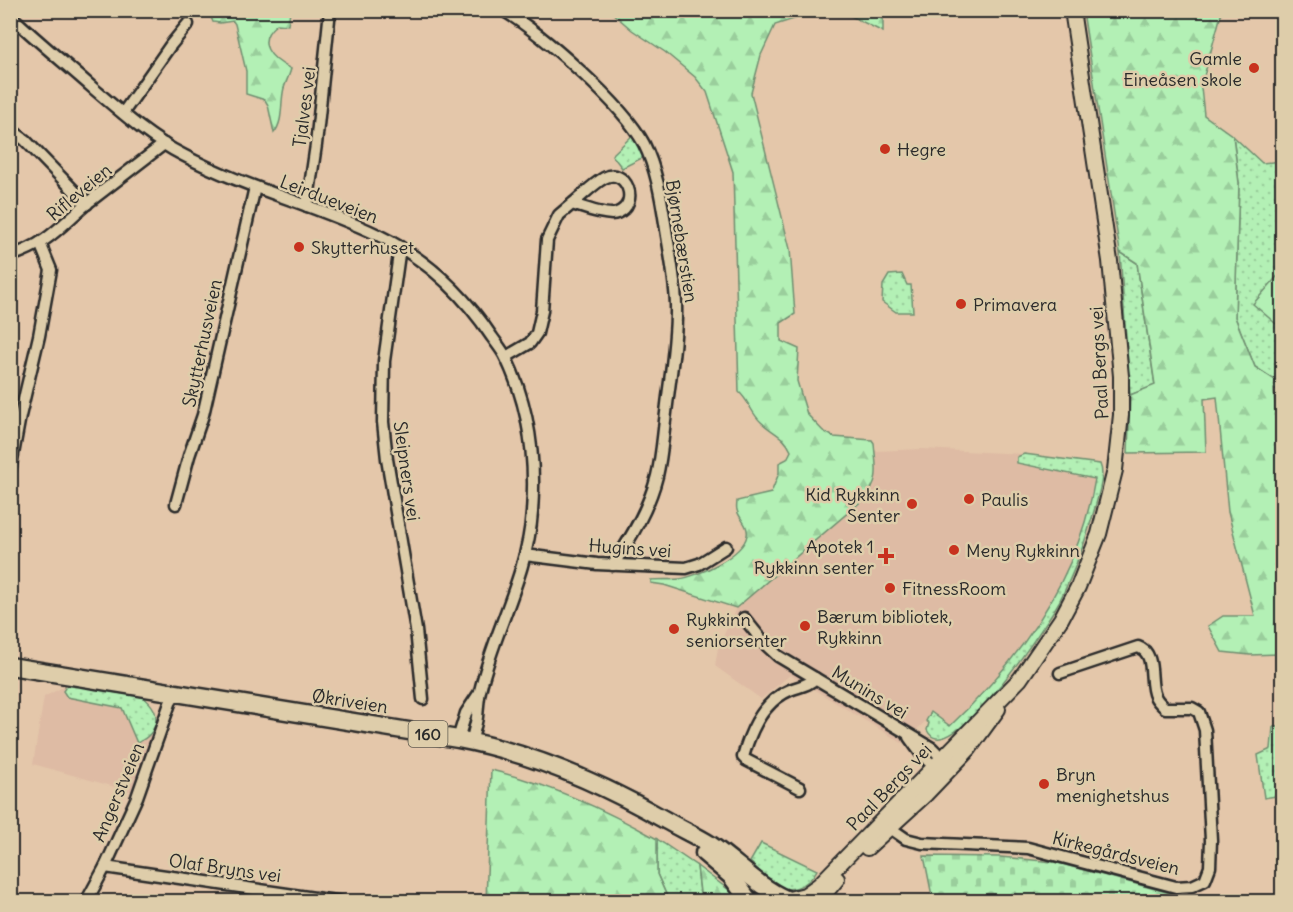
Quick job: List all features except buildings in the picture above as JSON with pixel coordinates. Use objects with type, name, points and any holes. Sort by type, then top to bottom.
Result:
[{"type":"main road","name":"Økriveien","points":[[10,666],[465,740],[555,766],[621,795],[711,845],[771,892],[786,900]]},
{"type":"main road","name":"Økriveien","points":[[669,822],[731,876],[750,902]]},
{"type":"street","name":"Tjalves vei","points":[[307,206],[316,146],[330,10]]},
{"type":"street","name":"Bjørnebærstien","points":[[503,10],[576,68],[628,121],[643,142],[652,163],[663,213],[674,283],[676,319],[660,459],[657,477],[633,535],[613,565]]},
{"type":"street","name":"Paal Bergs vei","points":[[818,902],[941,765],[991,720],[1010,690],[1042,648],[1078,587],[1099,534],[1109,498],[1119,436],[1121,376],[1110,261],[1072,10]]},
{"type":"street","name":"Leirdueveien","points":[[10,15],[123,113],[183,156],[255,187],[377,234],[430,267],[453,287],[480,318],[506,357],[525,413],[533,457],[532,512],[525,555],[479,692],[477,717],[465,740]]},
{"type":"street","points":[[123,113],[188,24]]},
{"type":"street","points":[[10,129],[24,140],[87,204]]},
{"type":"street","name":"Rifleveien","points":[[10,256],[58,232],[87,204],[164,144]]},
{"type":"street","points":[[506,357],[530,343],[537,333],[542,311],[547,240],[559,215],[572,204],[606,176],[615,176],[624,180],[628,186],[630,198],[626,207],[616,214],[572,204]]},
{"type":"street","name":"Skytterhusveien","points":[[176,504],[203,415],[255,187]]},
{"type":"street","points":[[10,471],[51,270],[40,243]]},
{"type":"street","name":"Sleipners vei","points":[[400,247],[384,361],[382,422],[416,630],[423,699]]},
{"type":"street","name":"Hugins vei","points":[[525,555],[613,565],[686,568],[699,564],[726,547]]},
{"type":"street","name":"Munins vei","points":[[744,618],[778,656],[932,748],[941,765]]},
{"type":"street","name":"Kirkegårdsveien","points":[[885,825],[906,839],[922,843],[1040,850],[1164,886],[1186,888],[1205,880],[1210,867],[1211,840],[1205,730],[1199,712],[1192,708],[1165,708],[1158,701],[1154,695],[1149,656],[1142,648],[1138,647],[1060,673]]},
{"type":"street","name":"Munins vei","points":[[800,788],[743,757],[752,732],[765,708],[788,690],[811,683],[815,678]]},
{"type":"street","name":"Angerstveien","points":[[86,902],[137,797],[174,692]]},
{"type":"street","name":"Paal Bergs vei","points":[[786,900],[805,895],[819,885],[885,825]]},
{"type":"street","name":"Olaf Bryns vei","points":[[105,867],[342,902]]},
{"type":"shaded area","points":[[922,449],[1024,454],[1016,460],[1021,464],[1096,479],[1087,523],[1078,548],[1050,604],[1008,664],[963,714],[950,726],[931,713],[926,721],[902,743],[790,675],[761,699],[715,666],[718,648],[736,608],[874,487],[877,471],[875,451]]},
{"type":"shaded area","points":[[67,685],[143,697],[155,712],[156,722],[133,792],[33,764],[44,697]]},
{"type":"green space","points":[[190,11],[290,11],[288,25],[277,24],[270,31],[266,44],[277,60],[291,69],[284,88],[281,117],[274,133],[265,100],[246,94],[246,71],[233,21],[213,22],[211,17],[205,13],[194,14]]},
{"type":"green space","points":[[610,11],[819,11],[775,25],[761,55],[751,93],[790,249],[795,314],[781,323],[781,341],[799,349],[797,381],[807,414],[823,431],[834,437],[872,440],[876,473],[873,485],[864,499],[736,608],[651,583],[651,580],[679,579],[697,574],[719,564],[738,550],[744,543],[747,531],[738,513],[737,501],[771,493],[779,473],[779,463],[787,459],[791,451],[782,438],[765,426],[739,392],[733,172],[707,92],[695,77]]},
{"type":"green space","points":[[841,11],[876,11],[883,20],[883,32]]},
{"type":"green space","points":[[1083,11],[1222,11],[1201,87],[1204,115],[1233,136],[1239,183],[1235,317],[1255,367],[1275,380],[1282,379],[1282,389],[1274,389],[1280,497],[1277,537],[1282,587],[1282,654],[1250,655],[1222,652],[1208,626],[1223,616],[1255,616],[1228,512],[1217,397],[1204,399],[1206,452],[1128,453],[1130,395],[1155,385],[1137,263],[1120,252]]},
{"type":"green space","points":[[633,135],[644,157],[622,168],[612,155]]},
{"type":"green space","points":[[1233,136],[1262,163],[1282,161],[1282,379],[1275,380],[1255,367],[1235,317],[1239,183]]},
{"type":"green space","points":[[1120,252],[1137,263],[1155,386],[1130,395]]},
{"type":"green space","points":[[1282,271],[1282,329],[1253,304]]},
{"type":"green space","points":[[902,274],[907,285],[911,285],[913,312],[896,312],[882,302],[883,285],[889,275]]},
{"type":"green space","points":[[1024,454],[1100,464],[1101,484],[1092,516],[1065,590],[1037,636],[997,690],[975,714],[955,732],[938,738],[927,730],[929,723],[926,721],[931,712],[950,726],[976,700],[1023,644],[1061,582],[1076,549],[1087,515],[1095,479],[1017,463],[1017,457]]},
{"type":"green space","points":[[67,685],[143,697],[154,709],[156,722],[154,728],[150,734],[137,743],[122,708],[67,697],[63,691]]},
{"type":"green space","points":[[1273,727],[1282,727],[1282,795],[1264,798],[1258,755],[1271,749]]},
{"type":"green space","points":[[491,770],[534,782],[576,798],[657,839],[657,874],[669,901],[486,901]]},
{"type":"green space","points":[[657,839],[697,866],[701,901],[669,901],[657,874]]},
{"type":"green space","points":[[761,843],[817,870],[803,885],[791,889],[777,887],[750,862]]},
{"type":"green space","points":[[924,856],[1000,857],[1054,862],[1200,901],[933,901]]},
{"type":"green space","points":[[697,866],[729,890],[738,901],[701,901]]},
{"type":"place","name":"Gamle Eineåsen skole","points":[[1254,68]]},
{"type":"place","name":"Hegre","points":[[885,149]]},
{"type":"place","name":"Skytterhuset","points":[[299,247]]},
{"type":"place","name":"Primavera","points":[[961,304]]},
{"type":"place","name":"Paulis","points":[[969,499]]},
{"type":"place","name":"Kid Rykkinn Senter","points":[[912,504]]},
{"type":"place","name":"Meny Rykkinn","points":[[954,550]]},
{"type":"place","name":"Apotek 1 Rykkinn senter","points":[[886,556]]},
{"type":"place","name":"FitnessRoom","points":[[890,588]]},
{"type":"place","name":"Bærum bibliotek, Rykkinn","points":[[805,626]]},
{"type":"place","name":"Rykkinn seniorsenter","points":[[674,629]]},
{"type":"place","name":"Bryn menighetshus","points":[[1044,784]]}]
